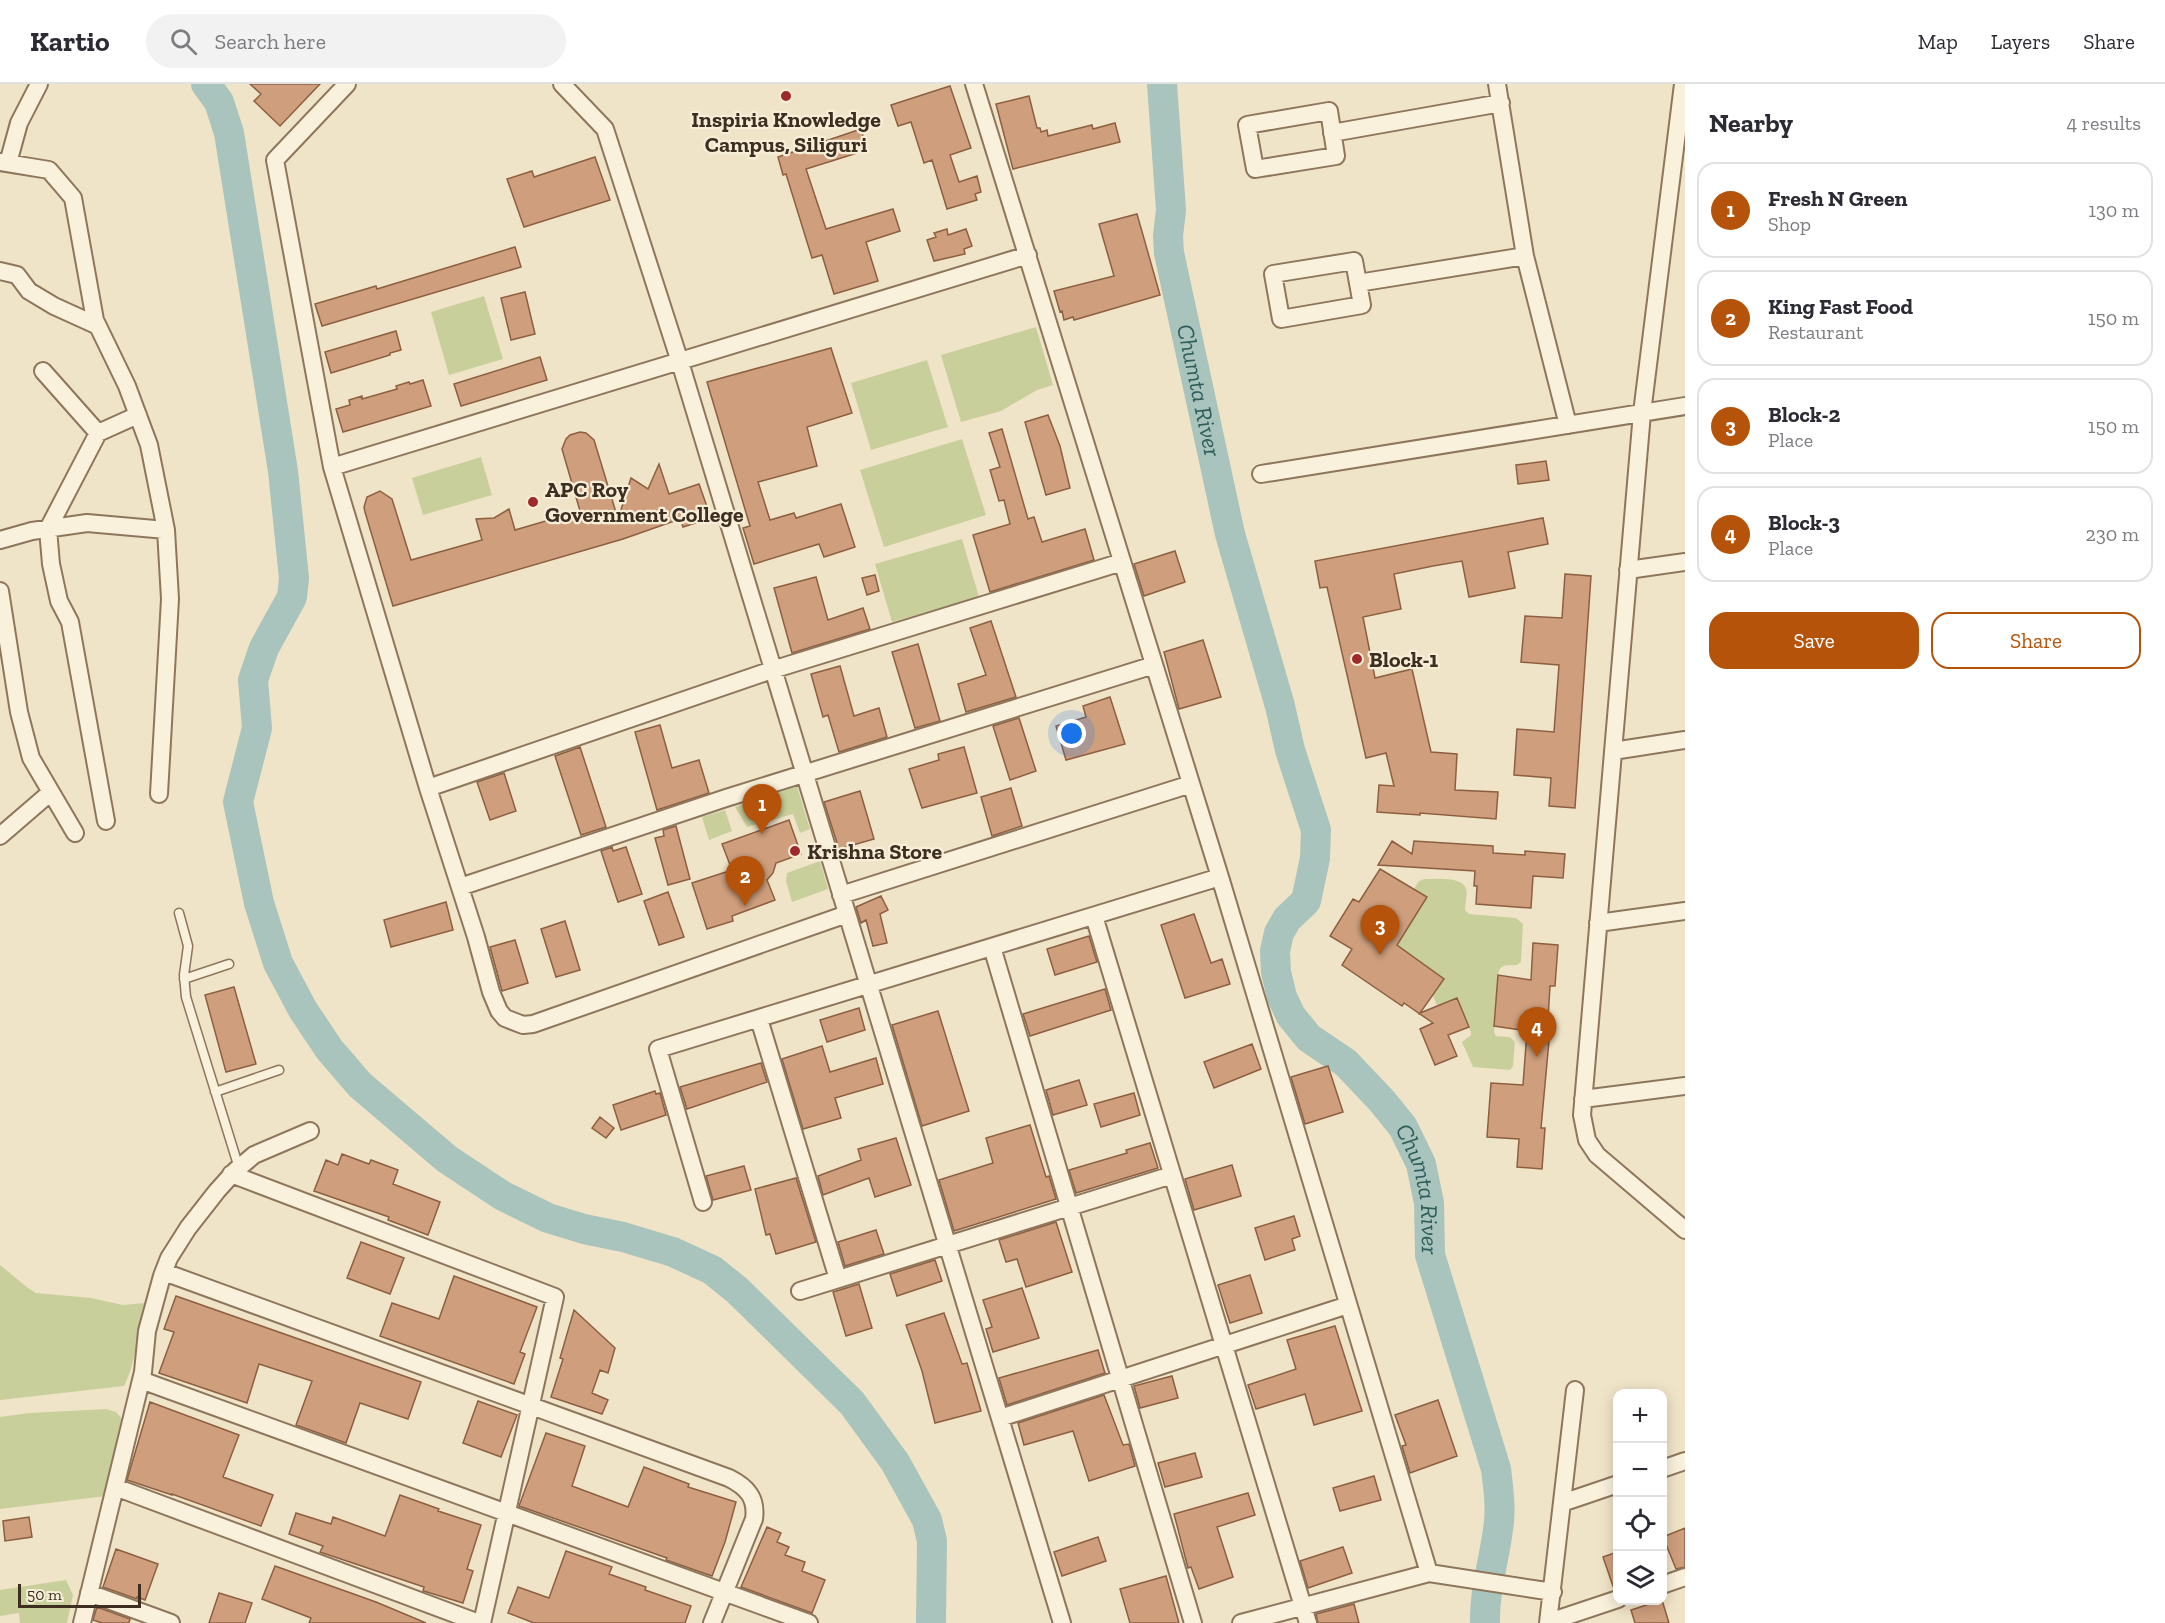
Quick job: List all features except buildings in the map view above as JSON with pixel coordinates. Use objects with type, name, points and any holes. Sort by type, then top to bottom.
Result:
[{"type":"street","points":[[39,84],[19,123],[4,163],[49,170],[73,198],[98,326],[127,386],[138,415],[148,445],[166,530],[170,599],[159,794]]},
{"type":"street","points":[[347,84],[275,160],[332,467],[495,1004],[505,1018],[523,1025],[533,1024],[847,914]]},
{"type":"street","points":[[562,84],[605,129],[680,362],[1062,1623]]},
{"type":"street","points":[[974,84],[1220,877],[1429,1573]]},
{"type":"street","points":[[1497,84],[1526,255],[1568,425]]},
{"type":"street","points":[[1683,84],[1642,413],[1582,1124],[1591,1148],[1685,1230]]},
{"type":"street","points":[[1332,133],[1500,103]]},
{"type":"street","points":[[1329,111],[1332,133],[1336,156],[1255,170],[1247,125],[1329,111]]},
{"type":"street","points":[[332,467],[1028,255]]},
{"type":"street","points":[[1358,283],[1526,255]]},
{"type":"street","points":[[1354,261],[1358,283],[1362,305],[1281,319],[1273,274],[1354,261]]},
{"type":"street","points":[[0,271],[17,275],[29,291],[54,306],[98,326]]},
{"type":"street","points":[[43,371],[98,433]]},
{"type":"street","points":[[1261,474],[1685,406]]},
{"type":"street","points":[[106,821],[70,622],[59,601],[51,564],[48,529],[98,433],[138,415]]},
{"type":"street","points":[[0,540],[32,531],[87,523],[166,530]]},
{"type":"street","points":[[429,788],[772,670],[1122,562]]},
{"type":"street","points":[[1628,570],[1685,562]]},
{"type":"street","points":[[0,591],[19,712],[31,758],[75,833]]},
{"type":"street","points":[[460,887],[804,774],[1154,665]]},
{"type":"street","points":[[1613,751],[1685,740]]},
{"type":"street","points":[[841,895],[1191,784]]},
{"type":"street","points":[[0,836],[51,792]]},
{"type":"street","points":[[703,1202],[658,1049],[1220,877]]},
{"type":"street","points":[[1598,923],[1685,911]]},
{"type":"street","points":[[1094,916],[1308,1623]]},
{"type":"street","points":[[992,947],[1193,1623]]},
{"type":"street","points":[[759,1018],[838,1279]]},
{"type":"street","points":[[1583,1099],[1685,1086]]},
{"type":"street","points":[[82,1623],[141,1380],[147,1331],[169,1258],[188,1228],[235,1171],[254,1155],[310,1131]]},
{"type":"street","points":[[115,1487],[480,1623],[555,1297],[235,1171]]},
{"type":"street","points":[[800,1291],[1172,1175]]},
{"type":"street","points":[[164,1272],[729,1478],[742,1485],[754,1501],[754,1519],[712,1623]]},
{"type":"street","points":[[1000,1418],[1348,1305]]},
{"type":"street","points":[[141,1380],[809,1623]]},
{"type":"street","points":[[1575,1390],[1549,1623],[1613,1600]]},
{"type":"street","points":[[1667,1467],[1685,1461]]},
{"type":"street","points":[[1562,1503],[1613,1485]]},
{"type":"street","points":[[1241,1623],[1429,1573],[1553,1592]]},
{"type":"street","points":[[1667,1583],[1685,1577]]},
{"type":"street","points":[[89,1593],[171,1623]]},
{"type":"lane","points":[[179,913],[188,946],[184,979],[186,997],[215,1092],[235,1171]]},
{"type":"lane","points":[[184,979],[229,964]]},
{"type":"lane","points":[[215,1092],[279,1070]]},
{"type":"green space","points":[[484,296],[503,359],[449,375],[431,312]]},
{"type":"green space","points":[[1036,327],[1053,385],[1037,390],[1001,411],[961,422],[941,355]]},
{"type":"green space","points":[[927,360],[948,427],[871,450],[851,383]]},
{"type":"green space","points":[[962,439],[986,515],[884,547],[860,470]]},
{"type":"green space","points":[[481,457],[492,495],[423,515],[412,478]]},
{"type":"green space","points":[[962,539],[979,597],[892,622],[875,564]]},
{"type":"green space","points":[[797,786],[810,829],[800,833],[793,814],[747,827],[735,807]]},
{"type":"green space","points":[[725,810],[732,831],[709,840],[702,817]]},
{"type":"green space","points":[[820,861],[828,889],[792,902],[786,881],[787,873]]},
{"type":"green space","points":[[1448,879],[1464,885],[1467,894],[1465,910],[1469,914],[1516,918],[1523,924],[1521,962],[1517,965],[1502,967],[1498,975],[1494,1032],[1496,1036],[1510,1037],[1515,1042],[1513,1066],[1510,1070],[1473,1067],[1462,1042],[1471,1035],[1471,1032],[1457,999],[1437,1006],[1433,996],[1444,979],[1397,945],[1427,897],[1414,889],[1419,881]]},
{"type":"green space","points":[[0,1265],[36,1293],[91,1298],[123,1305],[144,1303],[134,1356],[124,1386],[0,1400]]},
{"type":"green space","points":[[106,1409],[116,1412],[123,1420],[106,1496],[0,1509],[0,1417],[29,1413]]},
{"type":"green space","points":[[66,1580],[73,1595],[67,1623],[20,1623],[19,1613],[0,1616],[0,1590]]},
{"type":"waterway","points":[[206,84],[219,102],[229,133],[283,471],[294,578],[292,597],[264,648],[253,680],[257,728],[238,802],[259,903],[278,963],[303,1010],[329,1049],[360,1085],[447,1159],[503,1196],[548,1218],[673,1252],[712,1270],[737,1290],[852,1403],[895,1462],[927,1520],[932,1541],[931,1623]]},
{"type":"waterway","name":"Chumta River","points":[[1162,84],[1171,210],[1169,253],[1230,534],[1280,706],[1290,750],[1316,830],[1315,858],[1306,901],[1287,919],[1279,933],[1275,951],[1276,972],[1282,997],[1291,1016],[1309,1038],[1346,1063],[1382,1101],[1403,1127],[1421,1164],[1429,1203],[1430,1255],[1496,1469],[1500,1514],[1486,1597],[1485,1623]]},
{"type":"place","name":"Inspiria Knowledge Campus, Siliguri","points":[[786,96]]},
{"type":"place","name":"APC Roy Government College","points":[[533,502]]},
{"type":"place","name":"Block-1","points":[[1357,659]]},
{"type":"place","name":"Fresh N Green","points":[[762,834]]},
{"type":"place","name":"Krishna Store","points":[[795,851]]},
{"type":"place","name":"King Fast Food","points":[[745,906]]},
{"type":"place","name":"Block-2","points":[[1380,955]]},
{"type":"place","name":"Block-3","points":[[1537,1057]]}]
